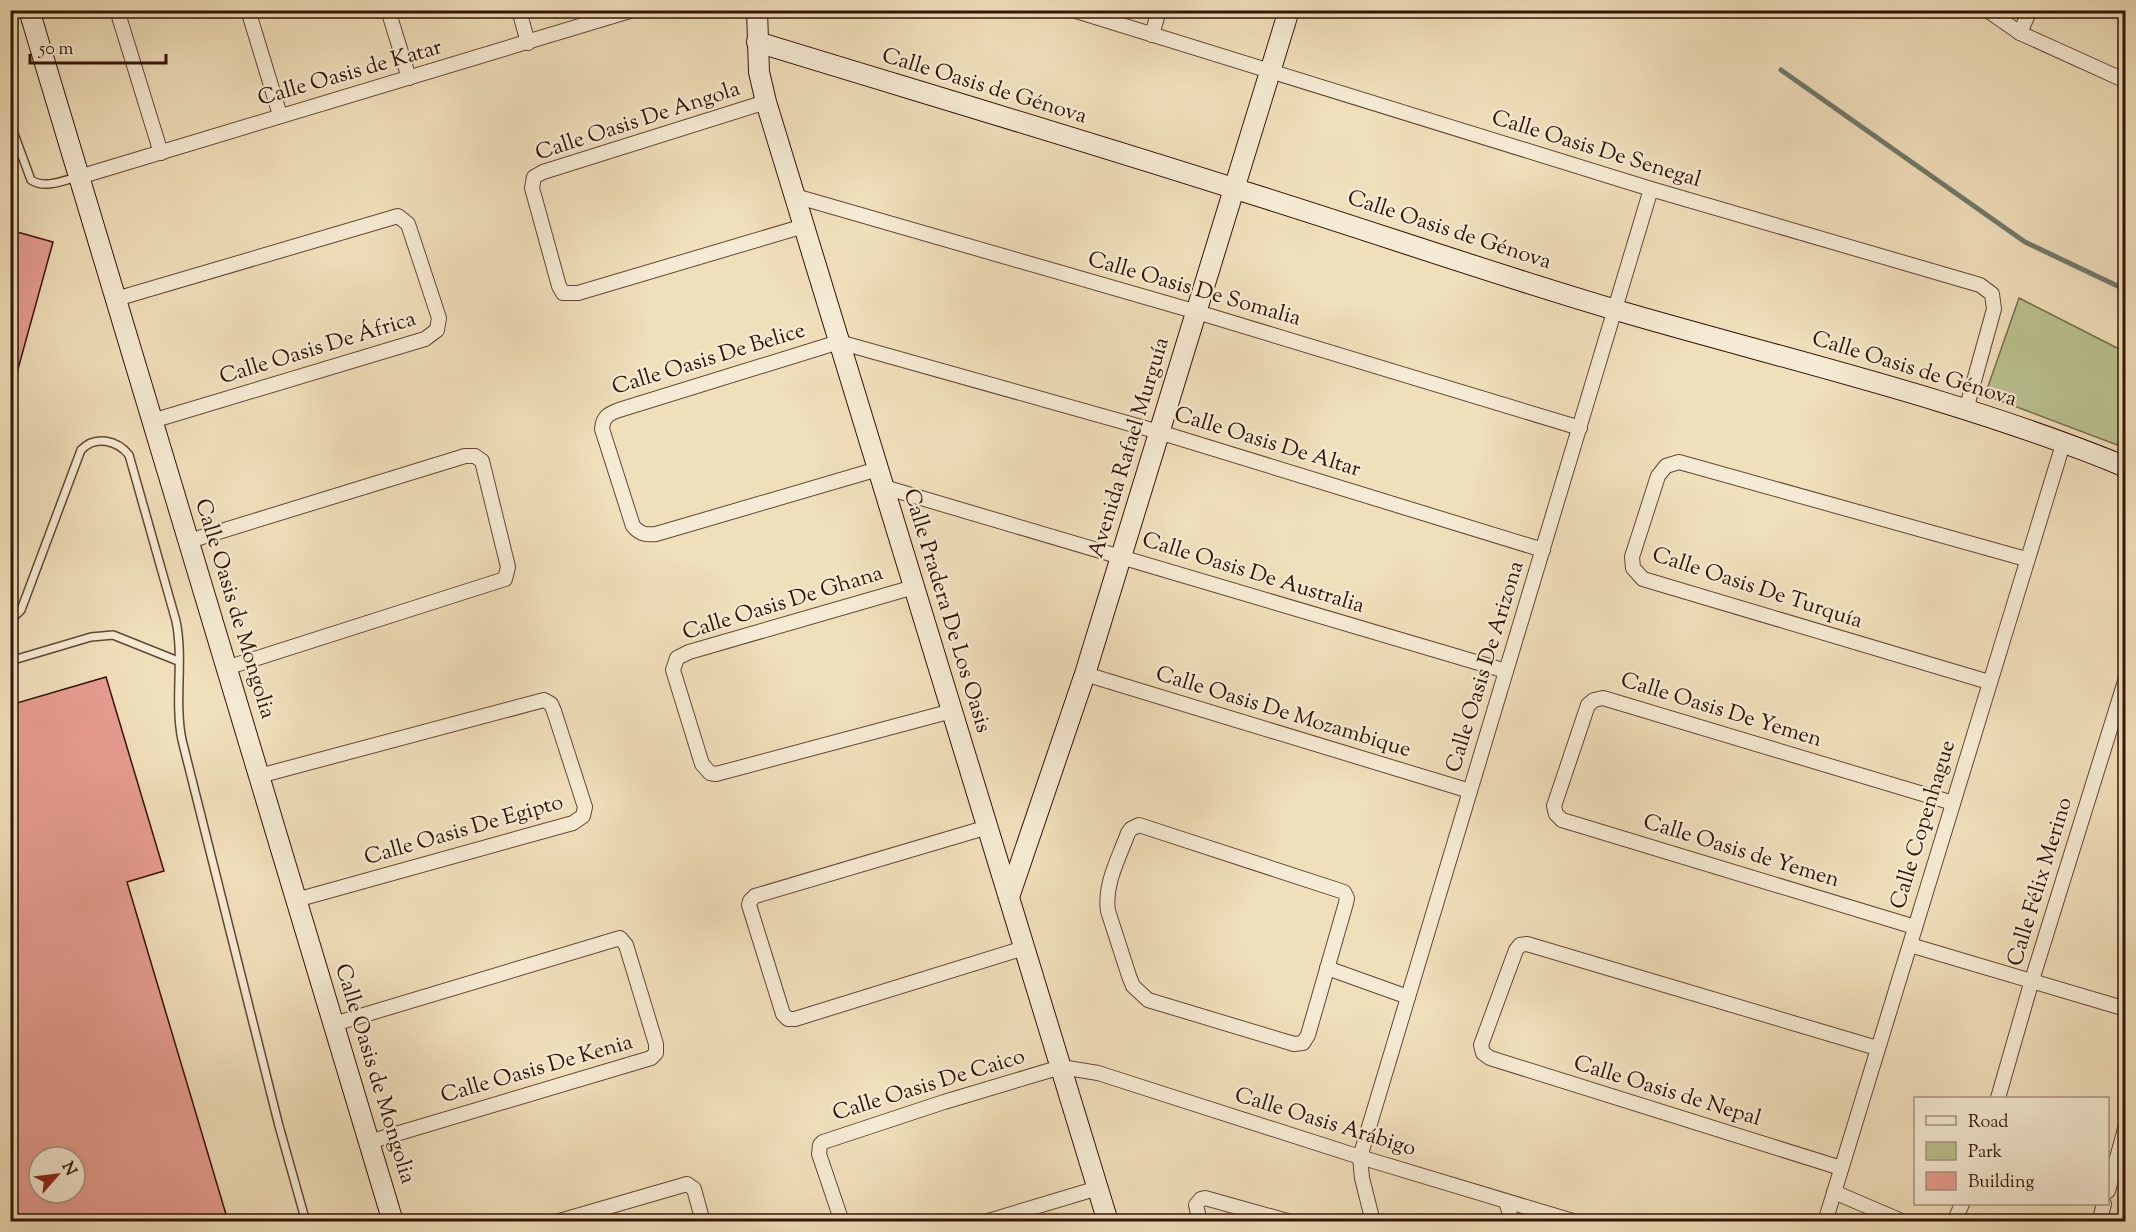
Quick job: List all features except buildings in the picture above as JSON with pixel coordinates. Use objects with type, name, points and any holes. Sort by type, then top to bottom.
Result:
[{"type":"street","name":"Calle Oasis de Mongolia","points":[[29,10],[393,1221]]},
{"type":"street","points":[[117,10],[161,153]]},
{"type":"street","points":[[248,10],[280,116]]},
{"type":"street","points":[[388,10],[409,78]]},
{"type":"street","points":[[519,10],[528,43]]},
{"type":"street","name":"Calle Oasis de Katar","points":[[79,177],[633,10]]},
{"type":"street","name":"Calle Pradera De Los Oasis","points":[[757,10],[759,72],[766,102],[1108,1221]]},
{"type":"street","name":"Calle Oasis De Senegal","points":[[1072,10],[1651,189],[1980,285],[1992,294],[1994,309],[1966,410]]},
{"type":"street","points":[[1152,35],[1159,10]]},
{"type":"street","name":"Avenida Rafael Murguía","points":[[1009,897],[1122,557],[1289,10]]},
{"type":"street","points":[[1987,10],[2020,33],[2126,81]]},
{"type":"street","points":[[2020,33],[2030,10]]},
{"type":"street","name":"Calle Oasis de Génova","points":[[757,42],[1236,189],[1615,310],[1795,359],[1966,410],[2064,441],[2126,467]]},
{"type":"street","name":"Calle Oasis De Angola","points":[[766,102],[543,172],[534,177],[532,188],[560,291],[566,294],[579,293],[804,226]]},
{"type":"street","name":"Calle Oasis De Arizona","points":[[1360,1157],[1651,189]]},
{"type":"street","name":"Calle Oasis De Somalia","points":[[795,196],[1197,312],[1580,428]]},
{"type":"street","name":"Calle Oasis De África","points":[[116,299],[398,216],[408,224],[439,318],[437,330],[426,339],[152,422]]},
{"type":"street","name":"Calle Oasis De Altar","points":[[839,342],[1159,432],[1543,550]]},
{"type":"street","name":"Calle Oasis De Belice","points":[[839,342],[612,412],[602,422],[605,440],[633,526],[645,535],[881,478]]},
{"type":"street","name":"Calle Copenhague","points":[[1825,1221],[2064,441]]},
{"type":"street","points":[[189,541],[465,456],[476,456],[482,461],[508,567],[505,579],[226,668]]},
{"type":"street","name":"Calle Oasis De Turquía","points":[[1989,682],[1643,579],[1633,568],[1632,557],[1658,476],[1666,466],[1679,462],[2026,559]]},
{"type":"street","name":"Calle Oasis De Australia","points":[[881,478],[1122,557],[1506,671]]},
{"type":"street","name":"Calle Oasis De Ghana","points":[[914,587],[689,652],[676,658],[673,670],[702,764],[710,773],[716,774],[952,711]]},
{"type":"street","name":"Calle Oasis De Mozambique","points":[[1085,674],[1470,791]]},
{"type":"street","name":"Calle Félix Merino","points":[[1998,1097],[2032,980],[2126,678]]},
{"type":"street","name":"Calle Oasis De Yemen","points":[[1556,814],[1554,806],[1588,705],[1594,700],[1603,698],[1953,802]]},
{"type":"street","name":"Calle Oasis De Egipto","points":[[259,776],[544,700],[552,704],[585,807],[583,816],[573,823],[296,900]]},
{"type":"street","name":"Calle Oasis de Yemen","points":[[1556,814],[1562,820],[1916,927]]},
{"type":"street","points":[[1139,825],[1344,892],[1347,898],[1346,903],[1328,968],[1308,1035],[1306,1040],[1300,1044],[1148,1000],[1133,986],[1106,898],[1131,828],[1139,825]]},
{"type":"street","points":[[988,827],[755,896],[750,901],[750,909],[783,1014],[788,1019],[795,1019],[1024,948]]},
{"type":"street","name":"Calle Oasis De Kenia","points":[[334,1024],[620,938],[626,945],[653,1033],[657,1048],[651,1059],[369,1142]]},
{"type":"street","name":"Calle Oasis de Nepal","points":[[1841,1167],[1501,1062],[1483,1053],[1481,1045],[1516,950],[1520,945],[1527,944],[1877,1048]]},
{"type":"street","points":[[1910,945],[2126,1009]]},
{"type":"street","points":[[1328,968],[1408,997]]},
{"type":"street","name":"Calle Oasis Arábigo","points":[[1061,1067],[1098,1073],[1360,1157],[1576,1221]]},
{"type":"street","name":"Calle Oasis De Caico","points":[[842,1221],[819,1154],[820,1145],[823,1142],[1061,1067]]},
{"type":"street","points":[[2109,1187],[2126,1125]]},
{"type":"street","points":[[1360,1157],[1362,1178],[1373,1221]]},
{"type":"street","points":[[556,1221],[687,1184],[694,1189],[703,1221]]},
{"type":"street","points":[[985,1221],[1098,1188]]},
{"type":"street","points":[[1834,1192],[1904,1221]]},
{"type":"street","points":[[1200,1221],[1196,1205],[1205,1198],[1291,1221]]},
{"type":"street","points":[[1506,1201],[1512,1221]]},
{"type":"street","points":[[1954,1221],[1961,1205]]},
{"type":"street","points":[[2099,1221],[2103,1205]]},
{"type":"lane","points":[[10,123],[27,173],[34,182],[56,183],[79,177]]},
{"type":"lane","points":[[10,621],[21,610],[81,450],[92,442],[106,441],[120,445],[129,455],[176,621],[182,740],[279,1126],[306,1221]]},
{"type":"lane","points":[[10,660],[90,637],[113,635],[178,661]]},
{"type":"green space","points":[[2019,298],[2125,352],[2125,448],[1985,395]]},
{"type":"waterway","points":[[1781,70],[2025,242],[2126,290]]}]
